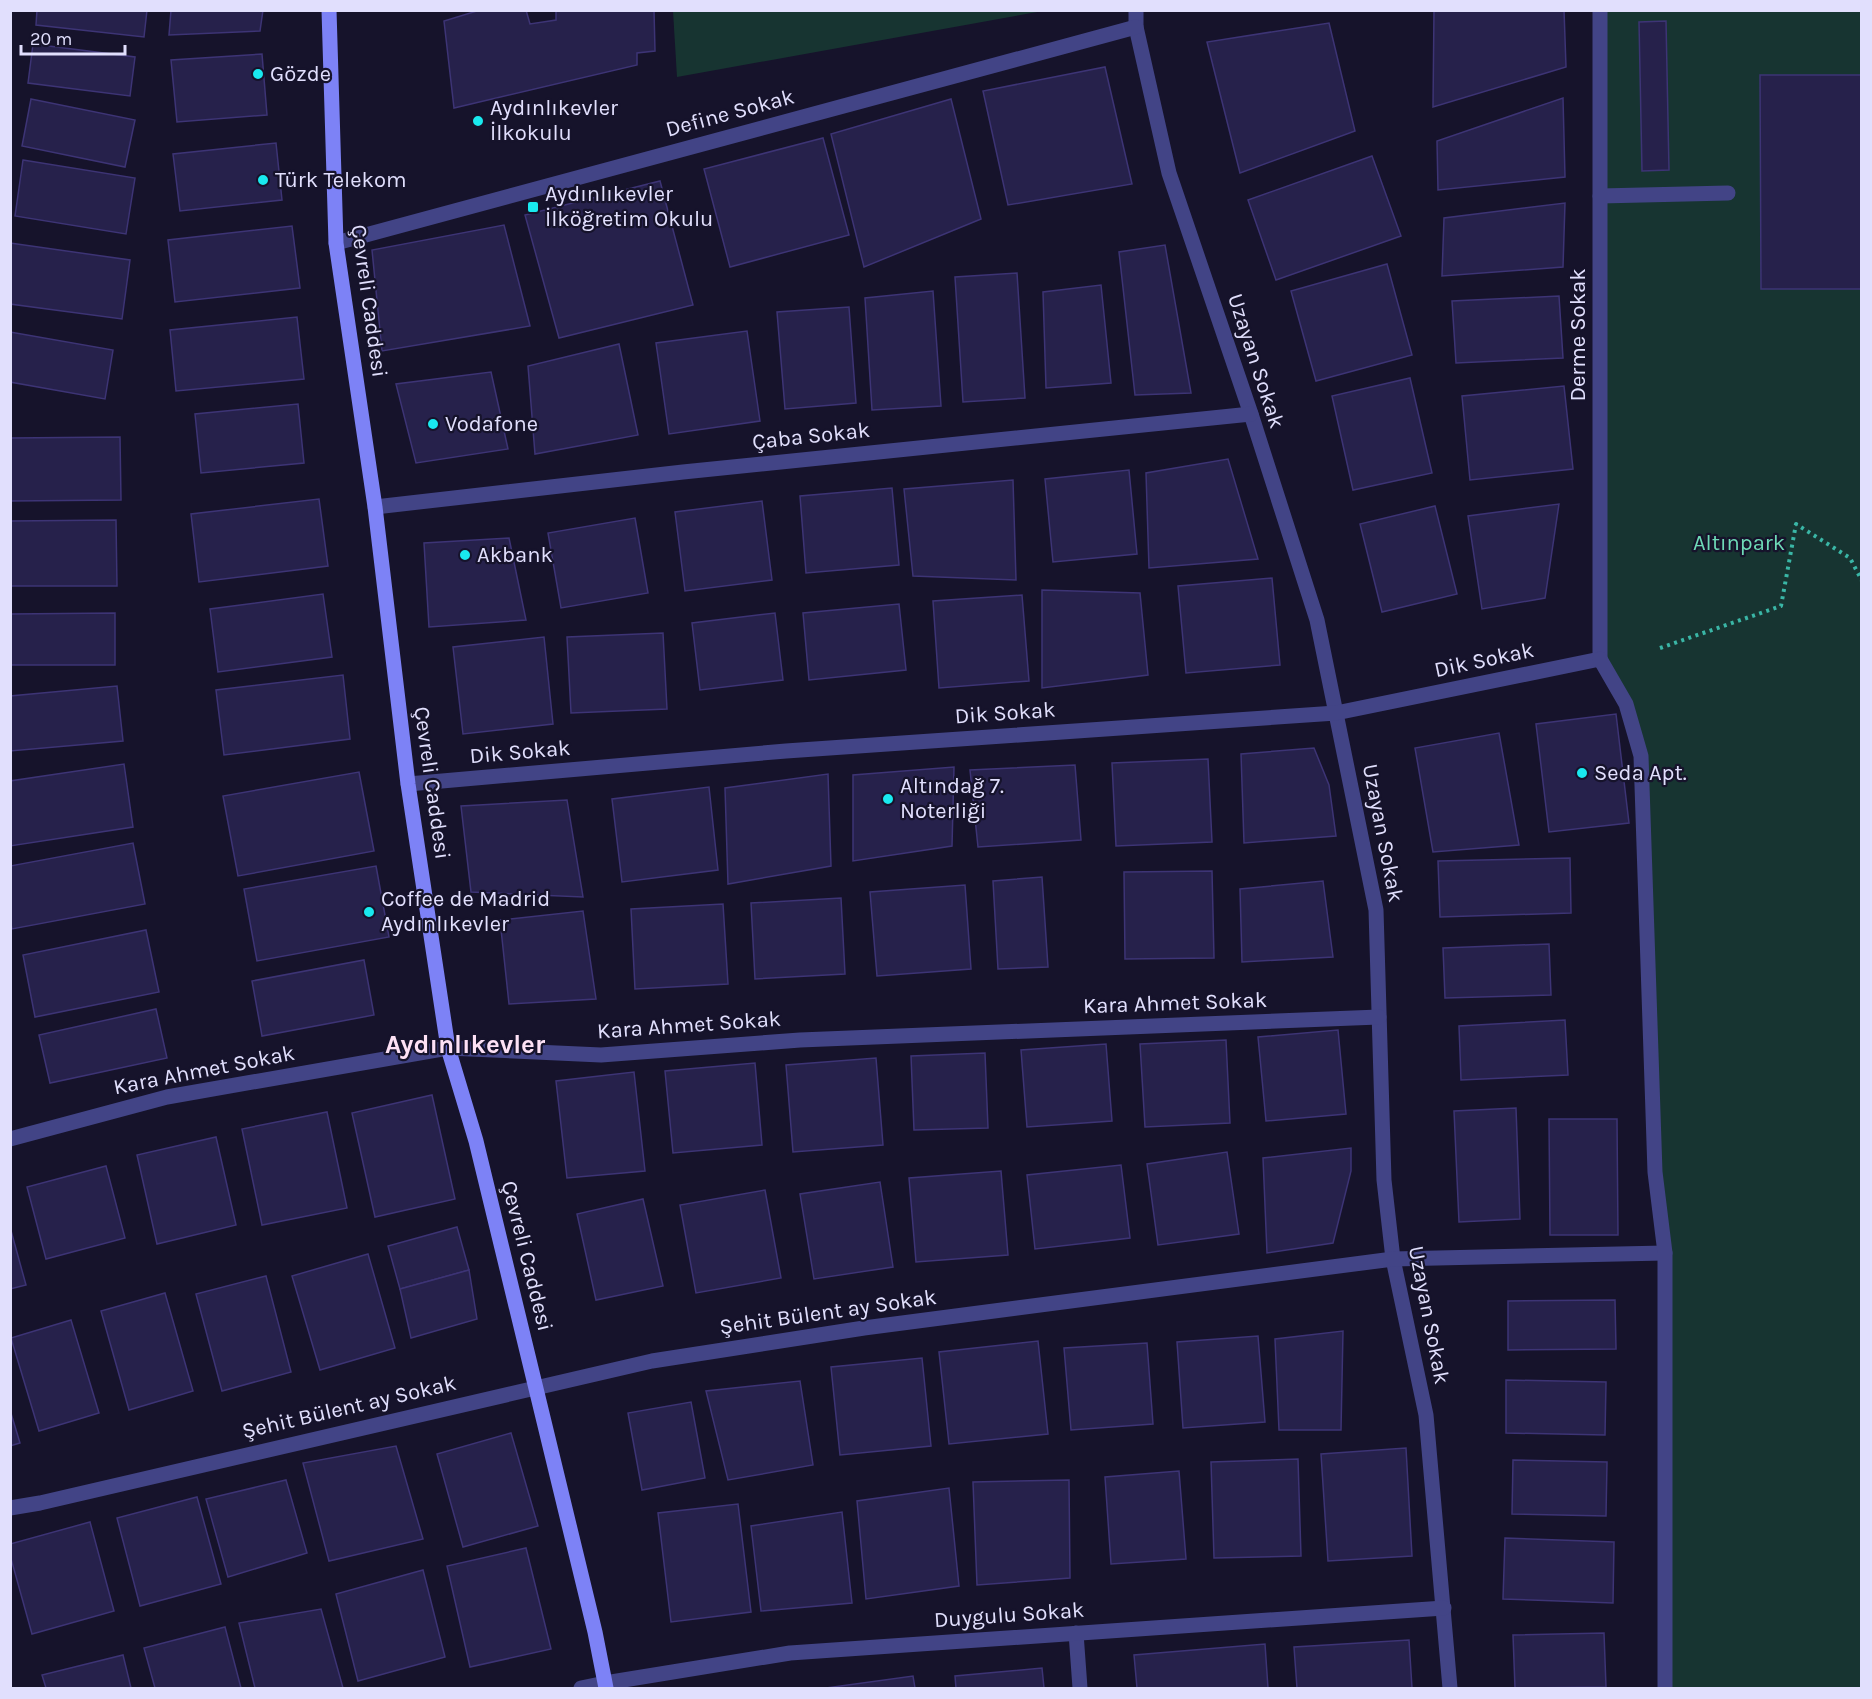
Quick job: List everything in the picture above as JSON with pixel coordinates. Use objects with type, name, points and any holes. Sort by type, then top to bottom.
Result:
[{"type":"main road","name":"Çevreli Caddesi","points":[[329,10],[336,243],[375,507],[408,784],[448,1048],[476,1141],[595,1632],[605,1686]]},
{"type":"street","name":"Uzayan Sokak","points":[[1136,10],[1136,27],[1169,173],[1251,414],[1317,620],[1376,910],[1384,1180],[1394,1259],[1426,1415],[1450,1689]]},
{"type":"street","name":"Derme Sokak","points":[[1600,10],[1600,659]]},
{"type":"street","name":"Define Sokak","points":[[336,243],[1136,27]]},
{"type":"street","points":[[1600,196],[1728,193]]},
{"type":"street","name":"Çaba Sokak","points":[[375,507],[706,470],[1251,414]]},
{"type":"street","points":[[1600,659],[1626,704],[1641,756],[1655,1172],[1665,1253],[1665,1689]]},
{"type":"street","name":"Dik Sokak","points":[[408,784],[774,752],[1336,713],[1600,659]]},
{"type":"street","name":"Kara Ahmet Sokak","points":[[11,1136],[167,1097],[448,1048],[601,1055],[800,1040],[1379,1017]]},
{"type":"street","name":"Şehit Bülent ay Sokak","points":[[10,1508],[652,1361],[864,1328],[1394,1259],[1665,1253]]},
{"type":"street","name":"Duygulu Sokak","points":[[581,1689],[790,1653],[1444,1608]]},
{"type":"street","points":[[1076,1633],[1080,1689]]},
{"type":"path","points":[[1660,648],[1781,606],[1796,524],[1850,558],[1862,581]]},
{"type":"green space","points":[[673,10],[1043,11],[677,77]]},
{"type":"green space","name":"Altınpark","points":[[1600,11],[1861,11],[1861,1688],[1665,1688],[1665,1253],[1641,756],[1600,659]]},
{"type":"building","points":[[37,10],[147,10],[144,37],[36,25]]},
{"type":"building","points":[[171,10],[263,10],[260,31],[169,35]]},
{"type":"building","points":[[480,10],[526,10],[530,24],[556,20],[556,10],[654,10],[655,51],[637,53],[637,65],[454,108],[444,21]]},
{"type":"building","points":[[1434,10],[1564,10],[1566,67],[1433,107]]},
{"type":"building","points":[[1666,21],[1669,170],[1642,171],[1639,22]]},
{"type":"building","points":[[1329,23],[1355,131],[1240,173],[1207,42]]},
{"type":"building","points":[[33,44],[135,57],[130,96],[28,83]]},
{"type":"building","points":[[262,54],[267,115],[177,122],[171,60]]},
{"type":"building","points":[[1105,67],[1132,184],[1008,205],[983,91]]},
{"type":"building","points":[[1760,75],[1862,75],[1862,289],[1761,289]]},
{"type":"building","points":[[1563,98],[1565,177],[1438,190],[1437,141]]},
{"type":"building","points":[[31,99],[135,120],[125,167],[22,146]]},
{"type":"building","points":[[951,99],[981,219],[864,267],[831,134]]},
{"type":"building","points":[[823,138],[849,235],[730,267],[704,169]]},
{"type":"building","points":[[276,143],[282,200],[180,211],[173,154]]},
{"type":"building","points":[[1372,156],[1401,236],[1276,280],[1248,200]]},
{"type":"building","points":[[23,160],[135,178],[126,234],[15,216]]},
{"type":"building","points":[[660,181],[693,305],[559,338],[525,215]]},
{"type":"building","points":[[1565,203],[1563,267],[1442,276],[1444,218]]},
{"type":"building","points":[[504,225],[530,326],[382,351],[372,250]]},
{"type":"building","points":[[292,226],[300,288],[175,302],[168,240]]},
{"type":"building","points":[[10,243],[130,260],[122,319],[10,304]]},
{"type":"building","points":[[1165,245],[1191,393],[1135,395],[1119,252]]},
{"type":"building","points":[[1387,264],[1412,355],[1316,381],[1291,291]]},
{"type":"building","points":[[1017,273],[1025,398],[963,402],[955,277]]},
{"type":"building","points":[[1101,285],[1111,383],[1046,388],[1043,292]]},
{"type":"building","points":[[933,291],[941,406],[872,410],[865,298]]},
{"type":"building","points":[[1559,296],[1563,358],[1456,363],[1452,301]]},
{"type":"building","points":[[849,307],[856,403],[785,409],[777,312]]},
{"type":"building","points":[[297,317],[304,379],[176,391],[170,330]]},
{"type":"building","points":[[747,331],[760,421],[669,434],[656,343]]},
{"type":"building","points":[[10,332],[113,350],[105,399],[10,382]]},
{"type":"building","points":[[619,344],[638,435],[535,454],[528,366]]},
{"type":"building","points":[[491,372],[508,449],[416,463],[396,384]]},
{"type":"building","points":[[1410,378],[1432,473],[1353,490],[1332,396]]},
{"type":"building","points":[[1564,386],[1573,469],[1470,480],[1462,396]]},
{"type":"building","points":[[298,404],[304,463],[201,473],[195,414]]},
{"type":"building","points":[[120,437],[121,500],[10,501],[10,438]]},
{"type":"building","points":[[1228,459],[1258,559],[1149,568],[1146,473]]},
{"type":"building","points":[[1129,470],[1137,554],[1053,562],[1045,479]]},
{"type":"building","points":[[1013,480],[1016,580],[913,576],[904,489]]},
{"type":"building","points":[[892,488],[899,565],[806,573],[800,496]]},
{"type":"building","points":[[319,499],[328,566],[199,582],[191,514]]},
{"type":"building","points":[[762,501],[772,580],[685,591],[675,512]]},
{"type":"building","points":[[1559,504],[1545,598],[1482,609],[1468,516]]},
{"type":"building","points":[[1435,506],[1457,594],[1382,612],[1360,524]]},
{"type":"building","points":[[635,518],[648,593],[561,608],[548,533]]},
{"type":"building","points":[[116,520],[117,586],[10,586],[10,521]]},
{"type":"building","points":[[509,538],[526,620],[429,627],[424,543]]},
{"type":"building","points":[[1272,578],[1280,665],[1186,673],[1178,586]]},
{"type":"building","points":[[1042,590],[1140,593],[1148,675],[1042,688]]},
{"type":"building","points":[[323,594],[332,657],[218,672],[210,609]]},
{"type":"building","points":[[1022,595],[1029,681],[939,688],[933,601]]},
{"type":"building","points":[[899,604],[906,670],[809,680],[803,613]]},
{"type":"building","points":[[115,613],[115,665],[10,665],[10,614]]},
{"type":"building","points":[[775,613],[783,680],[700,690],[692,623]]},
{"type":"building","points":[[663,633],[667,709],[571,713],[567,637]]},
{"type":"building","points":[[544,637],[553,724],[463,734],[453,647]]},
{"type":"building","points":[[343,675],[350,739],[224,755],[216,690]]},
{"type":"building","points":[[117,686],[123,741],[10,751],[10,696]]},
{"type":"building","name":"Seda Apt.","points":[[1616,714],[1629,823],[1549,832],[1536,724]]},
{"type":"building","points":[[1499,733],[1519,845],[1433,852],[1415,748]]},
{"type":"building","points":[[1314,748],[1329,785],[1336,836],[1244,843],[1241,754]]},
{"type":"building","points":[[1208,759],[1212,842],[1116,846],[1112,763]]},
{"type":"building","points":[[124,764],[133,827],[10,846],[10,781]]},
{"type":"building","points":[[1075,765],[1081,840],[978,847],[970,770]]},
{"type":"building","points":[[954,767],[952,846],[853,861],[853,775]]},
{"type":"building","points":[[359,772],[374,851],[238,876],[223,796]]},
{"type":"building","points":[[828,774],[831,866],[728,884],[725,788]]},
{"type":"building","points":[[709,787],[718,870],[622,882],[612,799]]},
{"type":"building","points":[[567,800],[583,897],[471,892],[461,806]]},
{"type":"building","points":[[133,843],[145,904],[12,929],[10,866]]},
{"type":"building","points":[[1570,858],[1571,913],[1440,917],[1438,861]]},
{"type":"building","points":[[376,866],[389,937],[257,961],[244,889]]},
{"type":"building","points":[[1212,871],[1214,958],[1125,959],[1124,872]]},
{"type":"building","points":[[1042,877],[1048,967],[998,969],[993,881]]},
{"type":"building","points":[[1323,881],[1333,957],[1242,962],[1240,889]]},
{"type":"building","points":[[965,885],[971,969],[877,976],[870,892]]},
{"type":"building","points":[[841,898],[845,974],[755,979],[751,903]]},
{"type":"building","points":[[723,904],[728,984],[635,989],[631,909]]},
{"type":"building","points":[[583,911],[596,999],[509,1004],[500,920]]},
{"type":"building","points":[[146,930],[159,992],[35,1017],[23,955]]},
{"type":"building","points":[[1549,944],[1551,995],[1445,998],[1443,948]]},
{"type":"building","points":[[364,960],[374,1015],[262,1036],[252,981]]},
{"type":"building","points":[[156,1009],[167,1058],[50,1083],[39,1035]]},
{"type":"building","points":[[1565,1020],[1568,1075],[1461,1080],[1459,1026]]},
{"type":"building","points":[[1338,1030],[1346,1114],[1266,1121],[1258,1037]]},
{"type":"building","points":[[1226,1040],[1230,1123],[1145,1127],[1140,1044]]},
{"type":"building","points":[[1106,1044],[1112,1121],[1027,1127],[1021,1050]]},
{"type":"building","points":[[985,1053],[988,1128],[914,1130],[911,1056]]},
{"type":"building","points":[[876,1058],[883,1145],[793,1152],[786,1065]]},
{"type":"building","points":[[755,1063],[762,1145],[673,1153],[665,1071]]},
{"type":"building","points":[[634,1072],[645,1171],[567,1178],[556,1081]]},
{"type":"building","points":[[432,1095],[455,1199],[375,1217],[352,1113]]},
{"type":"building","points":[[1516,1108],[1520,1219],[1459,1222],[1454,1111]]},
{"type":"building","points":[[327,1112],[347,1208],[262,1225],[242,1129]]},
{"type":"building","points":[[1549,1119],[1617,1119],[1618,1235],[1550,1235]]},
{"type":"building","points":[[216,1137],[236,1225],[157,1244],[137,1155]]},
{"type":"building","points":[[1351,1148],[1351,1171],[1333,1243],[1267,1253],[1263,1158]]},
{"type":"building","points":[[1227,1152],[1239,1234],[1158,1245],[1147,1164]]},
{"type":"building","points":[[1121,1165],[1130,1238],[1035,1249],[1027,1175]]},
{"type":"building","points":[[106,1166],[125,1238],[46,1259],[27,1187]]},
{"type":"building","points":[[1001,1171],[1008,1255],[916,1262],[909,1178]]},
{"type":"building","points":[[880,1182],[893,1267],[814,1279],[800,1194]]},
{"type":"building","points":[[765,1190],[781,1278],[696,1293],[680,1205]]},
{"type":"building","points":[[643,1199],[663,1286],[596,1300],[577,1214]]},
{"type":"building","points":[[10,1227],[26,1285],[10,1289]]},
{"type":"building","points":[[457,1227],[469,1270],[400,1289],[388,1246]]},
{"type":"building","points":[[368,1254],[395,1348],[320,1370],[292,1276]]},
{"type":"building","points":[[469,1270],[477,1319],[411,1338],[400,1289]]},
{"type":"building","points":[[266,1276],[291,1372],[222,1391],[196,1294]]},
{"type":"building","points":[[165,1293],[193,1391],[129,1410],[101,1311]]},
{"type":"building","points":[[1615,1300],[1616,1349],[1508,1350],[1508,1301]]},
{"type":"building","points":[[71,1320],[99,1413],[39,1431],[11,1338]]},
{"type":"building","points":[[1343,1331],[1341,1430],[1279,1430],[1275,1339]]},
{"type":"building","points":[[1258,1336],[1265,1422],[1183,1428],[1177,1342]]},
{"type":"building","points":[[1038,1341],[1048,1434],[949,1444],[939,1352]]},
{"type":"building","points":[[1147,1343],[1153,1424],[1071,1430],[1064,1348]]},
{"type":"building","points":[[922,1358],[931,1446],[840,1455],[831,1367]]},
{"type":"building","points":[[1506,1380],[1606,1382],[1605,1435],[1506,1433]]},
{"type":"building","points":[[800,1381],[813,1465],[728,1480],[706,1391]]},
{"type":"building","points":[[691,1402],[705,1478],[642,1490],[628,1413]]},
{"type":"building","points":[[10,1410],[20,1443],[10,1446]]},
{"type":"building","points":[[511,1433],[538,1526],[463,1547],[437,1454]]},
{"type":"building","points":[[396,1446],[423,1539],[329,1561],[303,1463]]},
{"type":"building","points":[[1406,1448],[1412,1556],[1328,1561],[1321,1454]]},
{"type":"building","points":[[1298,1459],[1301,1556],[1214,1558],[1211,1462]]},
{"type":"building","points":[[1513,1460],[1607,1462],[1606,1516],[1512,1514]]},
{"type":"building","points":[[1179,1471],[1186,1559],[1111,1564],[1105,1477]]},
{"type":"building","points":[[286,1480],[307,1553],[228,1577],[206,1499]]},
{"type":"building","points":[[1069,1480],[1070,1578],[977,1585],[973,1482]]},
{"type":"building","points":[[949,1488],[959,1586],[866,1599],[857,1501]]},
{"type":"building","points":[[197,1497],[221,1584],[140,1606],[117,1518]]},
{"type":"building","points":[[738,1504],[751,1612],[671,1622],[658,1513]]},
{"type":"building","points":[[842,1512],[852,1603],[761,1611],[751,1526]]},
{"type":"building","points":[[90,1522],[114,1611],[32,1634],[10,1555],[10,1544]]},
{"type":"building","points":[[1505,1538],[1614,1542],[1613,1603],[1503,1599]]},
{"type":"building","points":[[526,1548],[551,1649],[470,1667],[447,1566]]},
{"type":"building","points":[[423,1570],[445,1657],[358,1681],[336,1594]]},
{"type":"building","points":[[321,1609],[343,1688],[255,1688],[239,1623]]},
{"type":"building","points":[[225,1627],[241,1688],[155,1688],[144,1648]]},
{"type":"building","points":[[1604,1633],[1606,1687],[1515,1688],[1513,1635]]},
{"type":"building","points":[[1409,1640],[1412,1688],[1297,1688],[1294,1647]]},
{"type":"building","points":[[1265,1644],[1268,1688],[1137,1688],[1134,1655]]},
{"type":"building","points":[[123,1655],[131,1688],[46,1688],[42,1675]]},
{"type":"building","points":[[1042,1668],[1044,1688],[956,1688],[955,1676]]},
{"type":"building","points":[[913,1676],[915,1688],[826,1688]]},
{"type":"place","name":"Gözde","points":[[258,74]]},
{"type":"place","name":"Aydınlıkevler İlkokulu","points":[[478,121]]},
{"type":"place","name":"Türk Telekom","points":[[263,180]]},
{"type":"place","name":"Aydınlıkevler İlköğretim Okulu","points":[[533,207]]},
{"type":"place","name":"Vodafone","points":[[433,424]]},
{"type":"place","name":"Akbank","points":[[465,555]]},
{"type":"place","name":"Seda Apt.","points":[[1582,773]]},
{"type":"place","name":"Altındağ 7. Noterliği","points":[[888,799]]},
{"type":"place","name":"Coffee de Madrid Aydınlıkevler","points":[[369,912]]},
{"type":"district","name":"Aydınlıkevler","points":[[465,1044]]}]
